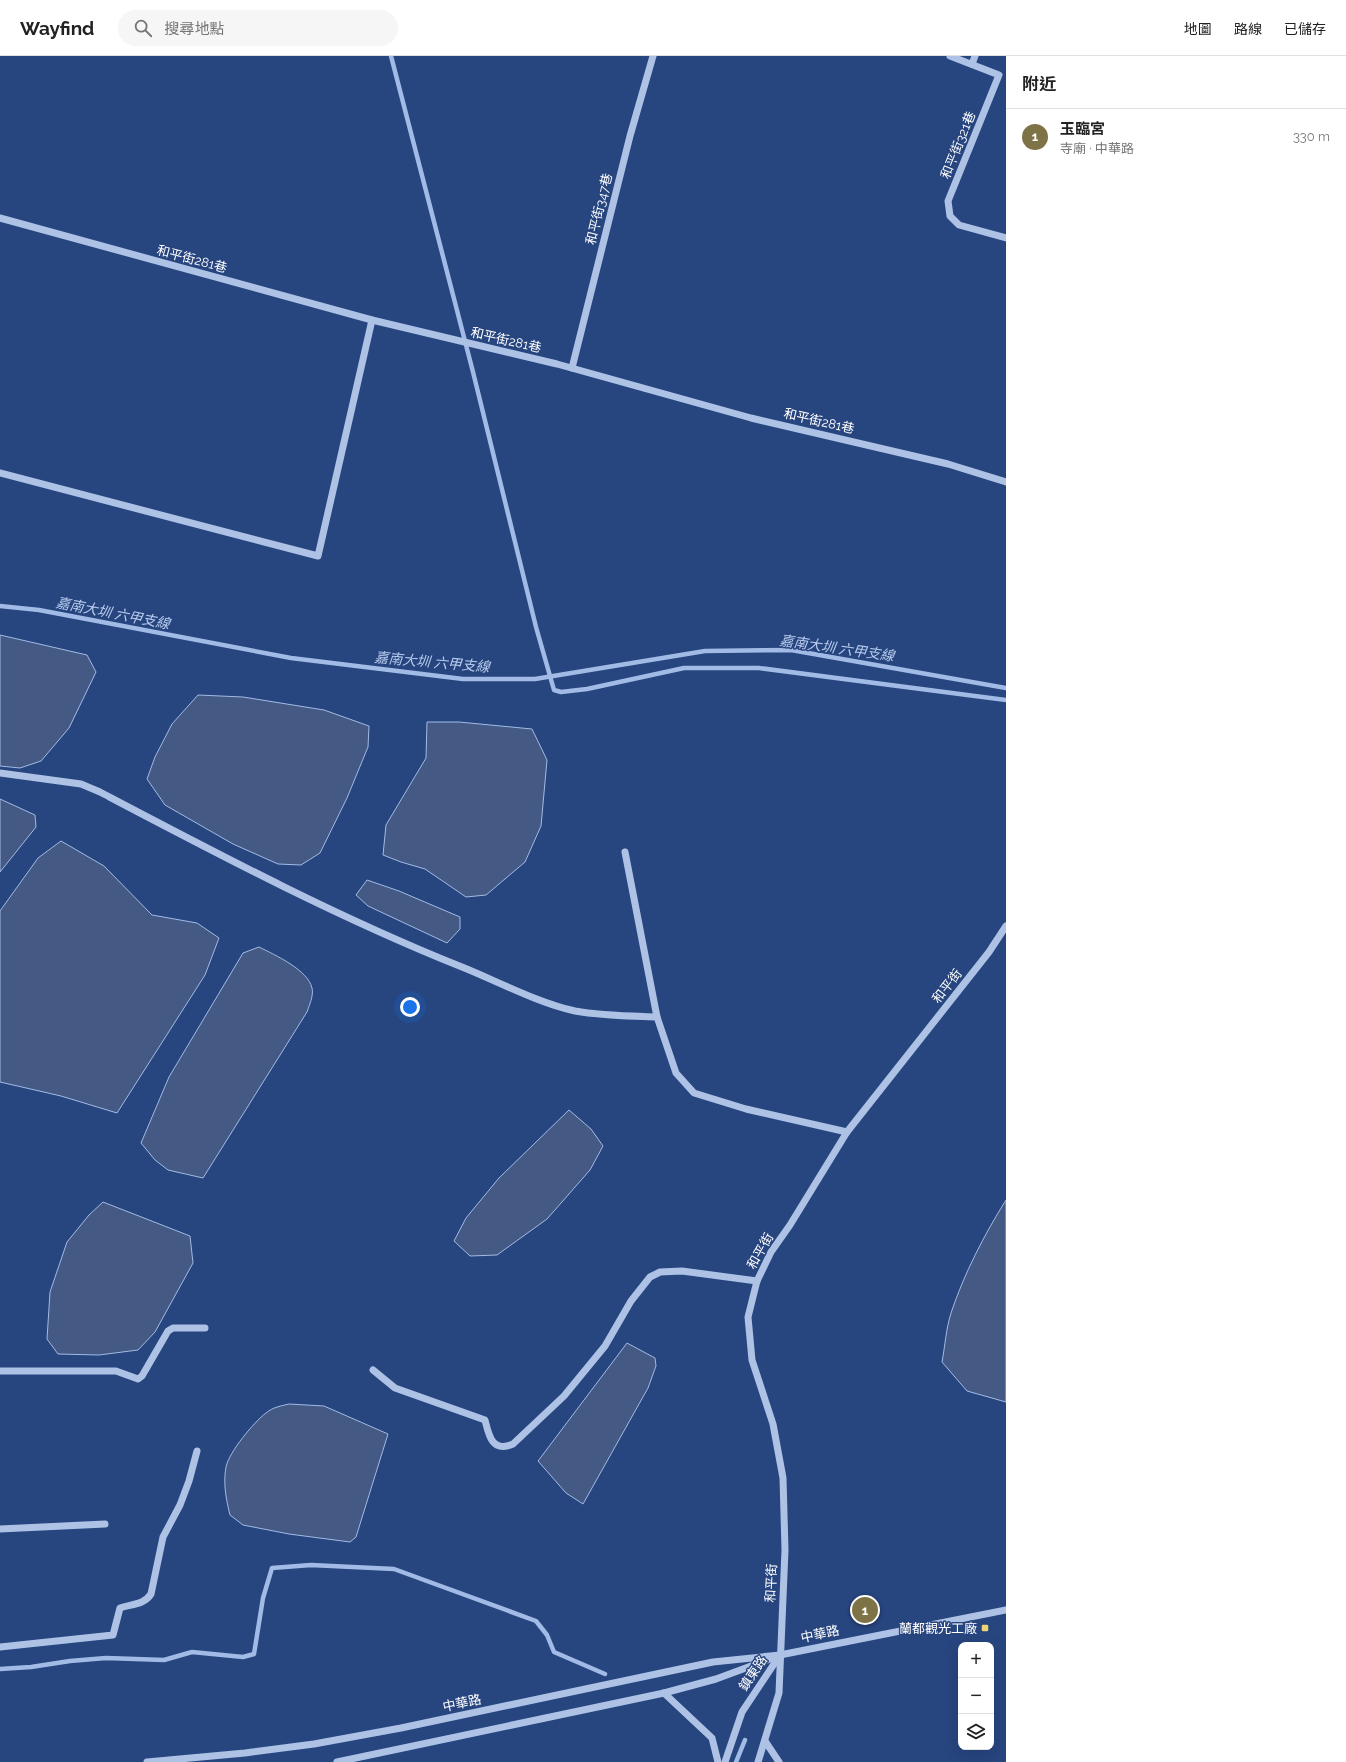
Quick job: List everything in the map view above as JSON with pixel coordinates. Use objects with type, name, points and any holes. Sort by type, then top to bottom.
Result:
[{"type":"street","name":"和平街347巷","points":[[572,368],[630,136],[653,56]]},
{"type":"street","name":"和平街321巷","points":[[950,56],[1002,76],[948,201],[950,216],[958,225],[1006,238]]},
{"type":"street","points":[[972,64],[975,56]]},
{"type":"street","name":"和平街281巷","points":[[0,218],[372,320],[572,368],[751,418],[948,464],[1006,482]]},
{"type":"street","points":[[0,473],[318,556],[372,320]]},
{"type":"street","points":[[0,773],[81,784],[100,792],[297,892],[407,945],[541,1000],[574,1010],[602,1016],[657,1017]]},
{"type":"street","points":[[625,852],[657,1017],[676,1073],[694,1093],[746,1109],[847,1132]]},
{"type":"street","name":"和平街","points":[[780,1655],[785,1550],[783,1478],[773,1424],[752,1360],[748,1317],[757,1281],[771,1252],[790,1225],[847,1132],[989,952],[1006,926]]},
{"type":"street","points":[[373,1370],[395,1388],[485,1420],[490,1439],[495,1444],[508,1446],[513,1444],[564,1396],[605,1346],[630,1301],[650,1277],[660,1272],[682,1271],[757,1281]]},
{"type":"street","points":[[0,1371],[116,1371],[138,1379],[142,1376],[168,1331],[173,1328],[205,1328]]},
{"type":"street","points":[[0,1647],[113,1635],[120,1608],[132,1604],[139,1604],[147,1599],[150,1594],[163,1537],[180,1505],[190,1481],[197,1451]]},
{"type":"street","points":[[0,1529],[105,1524]]},
{"type":"street","name":"中華路","points":[[147,1762],[245,1753],[314,1744],[409,1726],[713,1662],[780,1655],[1006,1610]]},
{"type":"street","name":"中華路","points":[[337,1762],[664,1693],[716,1679],[780,1655]]},
{"type":"street","name":"鎮東路","points":[[758,1762],[779,1693],[780,1655]]},
{"type":"street","name":"鎮東路","points":[[725,1762],[742,1712],[780,1655]]},
{"type":"street","points":[[664,1693],[712,1738],[718,1762]]},
{"type":"street","points":[[765,1740],[779,1762]]},
{"type":"water","points":[[0,635],[87,655],[96,672],[69,728],[41,761],[20,768],[0,766]]},
{"type":"water","points":[[198,695],[243,697],[324,710],[369,726],[368,747],[347,798],[320,853],[301,865],[278,864],[233,844],[165,805],[147,779],[155,757],[172,724]]},
{"type":"water","points":[[427,722],[459,722],[532,729],[547,760],[541,826],[525,862],[486,895],[466,897],[425,869],[383,855],[386,825],[426,758]]},
{"type":"water","points":[[0,799],[35,815],[36,827],[0,872]]},
{"type":"water","points":[[61,841],[104,866],[152,915],[197,923],[219,938],[205,975],[117,1113],[61,1096],[0,1082],[0,911],[38,858]]},
{"type":"water","points":[[367,880],[399,891],[460,917],[460,929],[447,943],[368,906],[356,895]]},
{"type":"water","points":[[259,947],[298,969],[309,981],[312,988],[312,994],[307,1012],[203,1178],[168,1170],[155,1160],[141,1143],[169,1077],[243,953]]},
{"type":"water","points":[[569,1110],[591,1129],[603,1146],[590,1170],[547,1219],[497,1255],[470,1256],[454,1241],[466,1218],[499,1178]]},
{"type":"water","points":[[1006,1200],[1006,1402],[967,1391],[942,1362],[948,1325],[956,1298],[975,1255]]},
{"type":"water","points":[[103,1202],[190,1236],[193,1263],[155,1332],[138,1350],[99,1355],[58,1354],[47,1339],[50,1292],[67,1242],[89,1215]]},
{"type":"water","points":[[627,1343],[655,1358],[656,1366],[648,1388],[583,1504],[566,1493],[538,1461]]},
{"type":"water","points":[[289,1404],[324,1406],[388,1434],[356,1537],[350,1542],[289,1534],[243,1525],[230,1515],[225,1485],[226,1467],[228,1461],[249,1430],[261,1417],[271,1409]]},
{"type":"waterway","points":[[391,56],[473,372],[536,627],[554,690],[561,692],[587,689],[684,668],[759,668],[1006,700]]},
{"type":"waterway","name":"嘉南大圳 六甲支線","points":[[0,606],[39,610],[291,658],[463,679],[535,679],[705,651],[791,650],[1006,688]]},
{"type":"waterway","points":[[0,1669],[31,1667],[70,1661],[106,1658],[164,1660],[192,1652],[243,1657],[254,1654],[263,1598],[272,1568],[311,1565],[394,1569],[536,1621],[547,1635],[554,1652],[605,1674]]},
{"type":"waterway","points":[[736,1762],[745,1740]]},
{"type":"place","name":"玉臨宮","points":[[865,1610]]},
{"type":"place","name":"蘭都觀光工廠","points":[[985,1628]]}]
